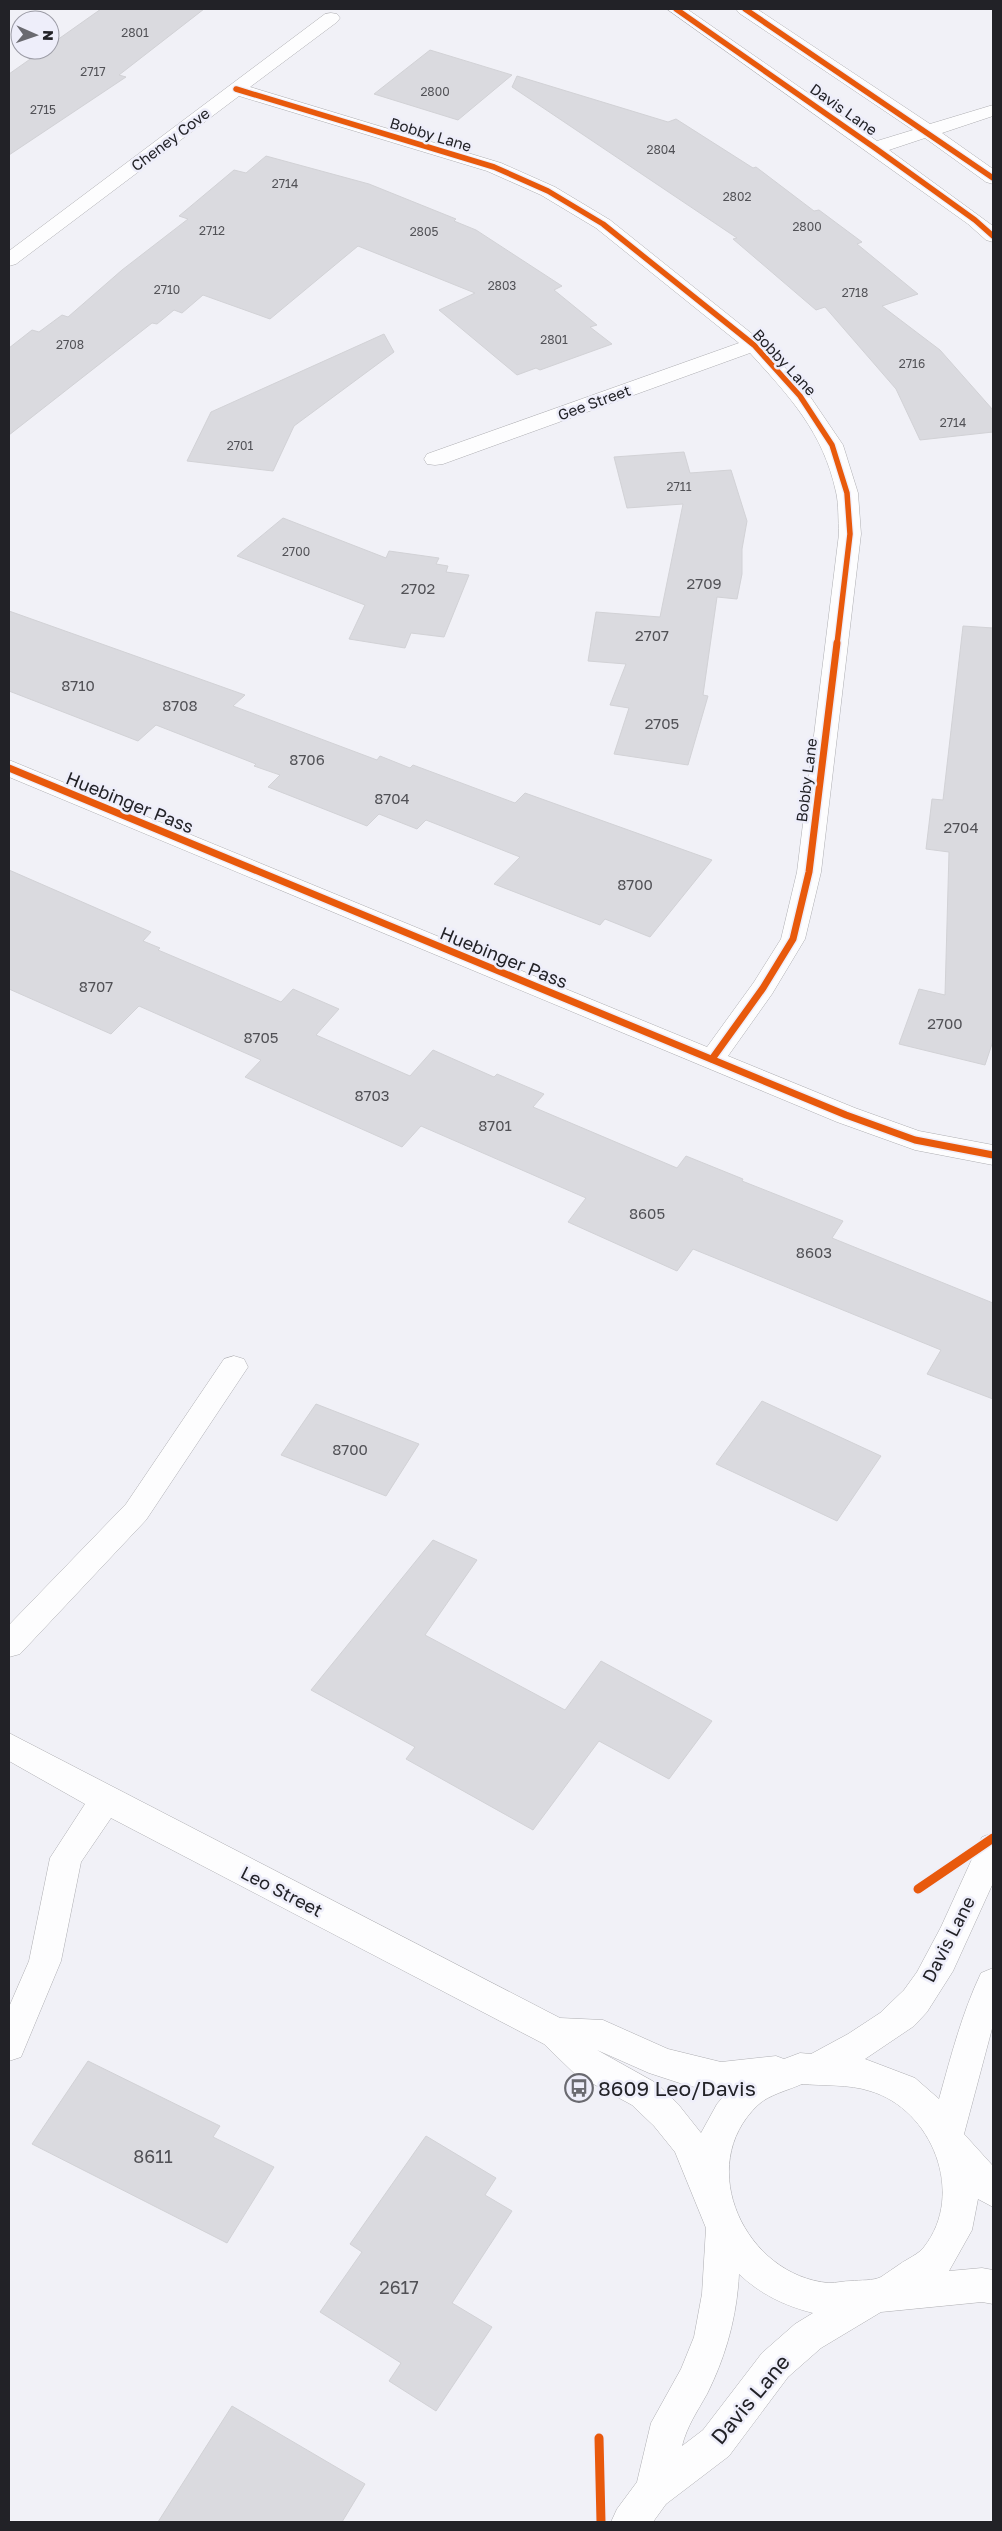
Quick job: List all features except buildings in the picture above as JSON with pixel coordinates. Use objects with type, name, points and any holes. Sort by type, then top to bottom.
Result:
[{"type":"street","name":"Davis Lane","points":[[676,9],[875,148],[975,220],[993,236]]},
{"type":"street","name":"Davis Lane","points":[[745,9],[927,130],[993,178]]},
{"type":"street","name":"Cheney Cove","points":[[9,260],[331,18]]},
{"type":"street","name":"Bobby Lane","points":[[236,89],[494,167],[548,191],[603,224],[754,345],[800,396],[832,445],[846,493],[850,534],[809,872],[793,939],[763,988],[712,1059]]},
{"type":"street","points":[[875,148],[993,110]]},
{"type":"street","name":"Gee Street","points":[[435,459],[754,345]]},
{"type":"street","name":"Huebinger Pass","points":[[9,768],[846,1115],[915,1140],[993,1156]]},
{"type":"street","points":[[9,1645],[136,1512],[234,1367]]},
{"type":"street","name":"Leo Street","points":[[9,1746],[106,1800],[556,2033],[587,2063],[644,2094],[666,2114],[688,2142],[721,2220]]},
{"type":"street","points":[[9,2046],[45,1962],[66,1858],[106,1800]]},
{"type":"street","name":"Davis Lane","points":[[653,2491],[669,2423],[694,2381],[712,2337],[720,2294],[721,2220],[711,2169],[715,2141],[729,2115],[747,2093],[869,2041],[904,2014],[936,1971],[993,1847]]},
{"type":"street","points":[[949,2141],[976,2026],[993,1983]]},
{"type":"street","name":"Leo Street","points":[[556,2033],[603,2035],[661,2062],[689,2071],[721,2077],[807,2068]]},
{"type":"street","points":[[807,2068],[871,2075],[904,2089],[932,2114],[949,2141],[993,2191]]},
{"type":"street","name":"Davis Lane","points":[[630,2522],[653,2491],[716,2443],[775,2365],[808,2336],[936,2260],[954,2230],[961,2196],[949,2141]]},
{"type":"street","points":[[721,2220],[742,2254],[766,2276],[796,2292],[829,2300],[982,2285],[993,2286]]},
{"type":"cycle path","points":[[676,9],[875,148],[975,220],[993,236]]},
{"type":"cycle path","points":[[745,9],[927,131],[993,178]]},
{"type":"cycle path","points":[[236,89],[494,167],[548,191],[603,224],[754,345],[800,396],[832,445],[847,493],[850,534],[809,872],[793,939],[763,988],[712,1059]]},
{"type":"cycle path","points":[[9,768],[846,1115],[915,1140],[993,1155]]},
{"type":"cycle path","points":[[918,1889],[993,1838]]},
{"type":"cycle path","points":[[599,2438],[601,2522]]},
{"type":"place","name":"8609 Leo/Davis","points":[[579,2088]]}]
